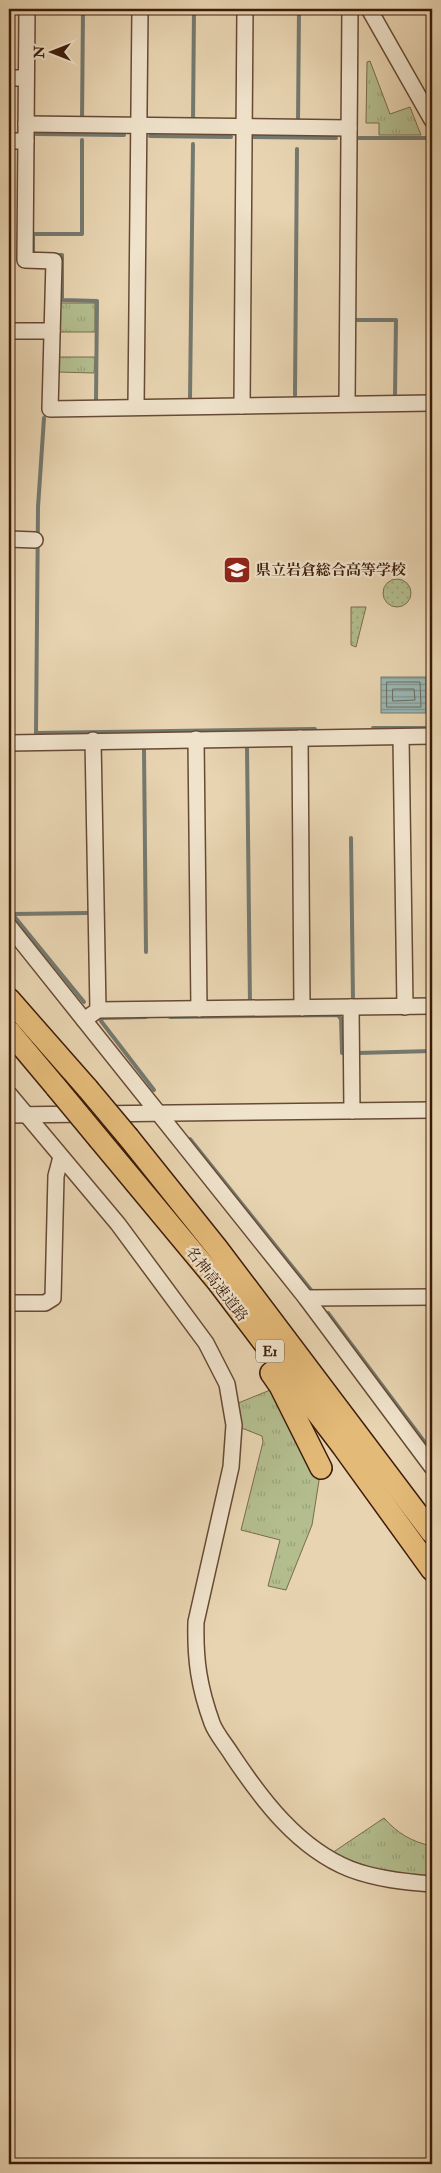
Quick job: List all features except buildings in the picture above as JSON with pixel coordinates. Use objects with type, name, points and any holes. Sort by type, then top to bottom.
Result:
[{"type":"highway","name":"名神高速道路","points":[[9,999],[129,1138],[211,1241],[432,1533]]},
{"type":"highway","name":"名神高速道路","points":[[9,1031],[216,1282],[343,1447],[432,1570]]},
{"type":"highway","points":[[216,1282],[233,1321],[280,1386],[321,1468]]},
{"type":"street","points":[[27,9],[25,260],[54,261],[50,408],[432,403]]},
{"type":"street","points":[[136,407],[140,9]]},
{"type":"street","points":[[242,406],[245,9]]},
{"type":"street","points":[[347,404],[350,9]]},
{"type":"street","points":[[369,9],[432,120]]},
{"type":"street","points":[[9,78],[26,78]]},
{"type":"street","points":[[26,124],[349,128]]},
{"type":"street","points":[[9,141],[26,141]]},
{"type":"street","points":[[9,331],[52,332]]},
{"type":"street","points":[[9,539],[35,540]]},
{"type":"street","points":[[401,736],[405,1006]]},
{"type":"street","points":[[9,743],[93,740],[432,736]]},
{"type":"street","points":[[300,738],[302,1008]]},
{"type":"street","points":[[196,739],[199,1009]]},
{"type":"street","points":[[93,740],[98,1010]]},
{"type":"street","points":[[9,926],[306,1298],[432,1467]]},
{"type":"street","points":[[84,1020],[98,1010],[432,1006]]},
{"type":"street","points":[[351,1007],[352,1111]]},
{"type":"street","points":[[9,1094],[118,1224],[206,1343],[227,1384],[234,1425],[231,1467],[196,1622],[197,1673],[213,1725],[251,1783],[288,1827],[308,1845],[349,1868],[371,1876],[432,1884]]},
{"type":"street","points":[[9,1115],[432,1110]]},
{"type":"street","points":[[9,1303],[45,1303],[53,1298],[56,1176],[61,1157]]},
{"type":"street","points":[[306,1298],[432,1297]]},
{"type":"green space","points":[[370,61],[390,114],[410,107],[421,135],[379,135],[379,123],[366,123],[367,62]]},
{"type":"green space","points":[[60,303],[95,303],[95,332],[59,332]]},
{"type":"green space","points":[[59,357],[95,357],[94,373],[58,372]]},
{"type":"green space","points":[[397,579],[407,583],[411,593],[407,603],[397,607],[387,603],[383,593],[387,583]]},
{"type":"green space","points":[[351,607],[366,607],[356,647],[351,645]]},
{"type":"green space","points":[[280,1386],[321,1468],[312,1525],[286,1590],[268,1586],[280,1540],[241,1530],[263,1442],[262,1436],[234,1425],[231,1406]]},
{"type":"green space","points":[[384,1818],[405,1836],[432,1846],[432,1879],[382,1872],[332,1853]]},
{"type":"water","points":[[381,677],[426,677],[426,713],[381,713]]},
{"type":"waterway","points":[[82,120],[83,9]]},
{"type":"waterway","points":[[193,121],[194,9]]},
{"type":"waterway","points":[[298,123],[299,9]]},
{"type":"waterway","points":[[36,134],[124,135]]},
{"type":"waterway","points":[[150,136],[231,137]]},
{"type":"waterway","points":[[254,137],[336,138]]},
{"type":"waterway","points":[[359,138],[432,138]]},
{"type":"waterway","points":[[36,255],[33,252],[33,234],[82,234],[82,140]]},
{"type":"waterway","points":[[190,399],[193,144]]},
{"type":"waterway","points":[[295,395],[297,149]]},
{"type":"waterway","points":[[53,255],[62,255],[62,300],[97,301],[96,401]]},
{"type":"waterway","points":[[354,320],[396,320],[395,394]]},
{"type":"waterway","points":[[44,418],[38,507],[36,733],[315,729]]},
{"type":"waterway","points":[[373,728],[432,728]]},
{"type":"waterway","points":[[247,748],[250,1004]]},
{"type":"waterway","points":[[144,750],[146,952]]},
{"type":"waterway","points":[[351,838],[353,1001]]},
{"type":"waterway","points":[[9,910],[84,1002]]},
{"type":"waterway","points":[[12,914],[88,913]]},
{"type":"waterway","points":[[170,1017],[338,1015],[341,1019],[342,1053]]},
{"type":"waterway","points":[[146,1017],[102,1018],[101,1021],[154,1090]]},
{"type":"waterway","points":[[358,1050],[358,1053],[432,1051]]},
{"type":"waterway","points":[[190,1139],[311,1290]]},
{"type":"waterway","points":[[328,1313],[432,1452]]},
{"type":"place","name":"県立岩倉総合高等学校","points":[[237,570]]}]
